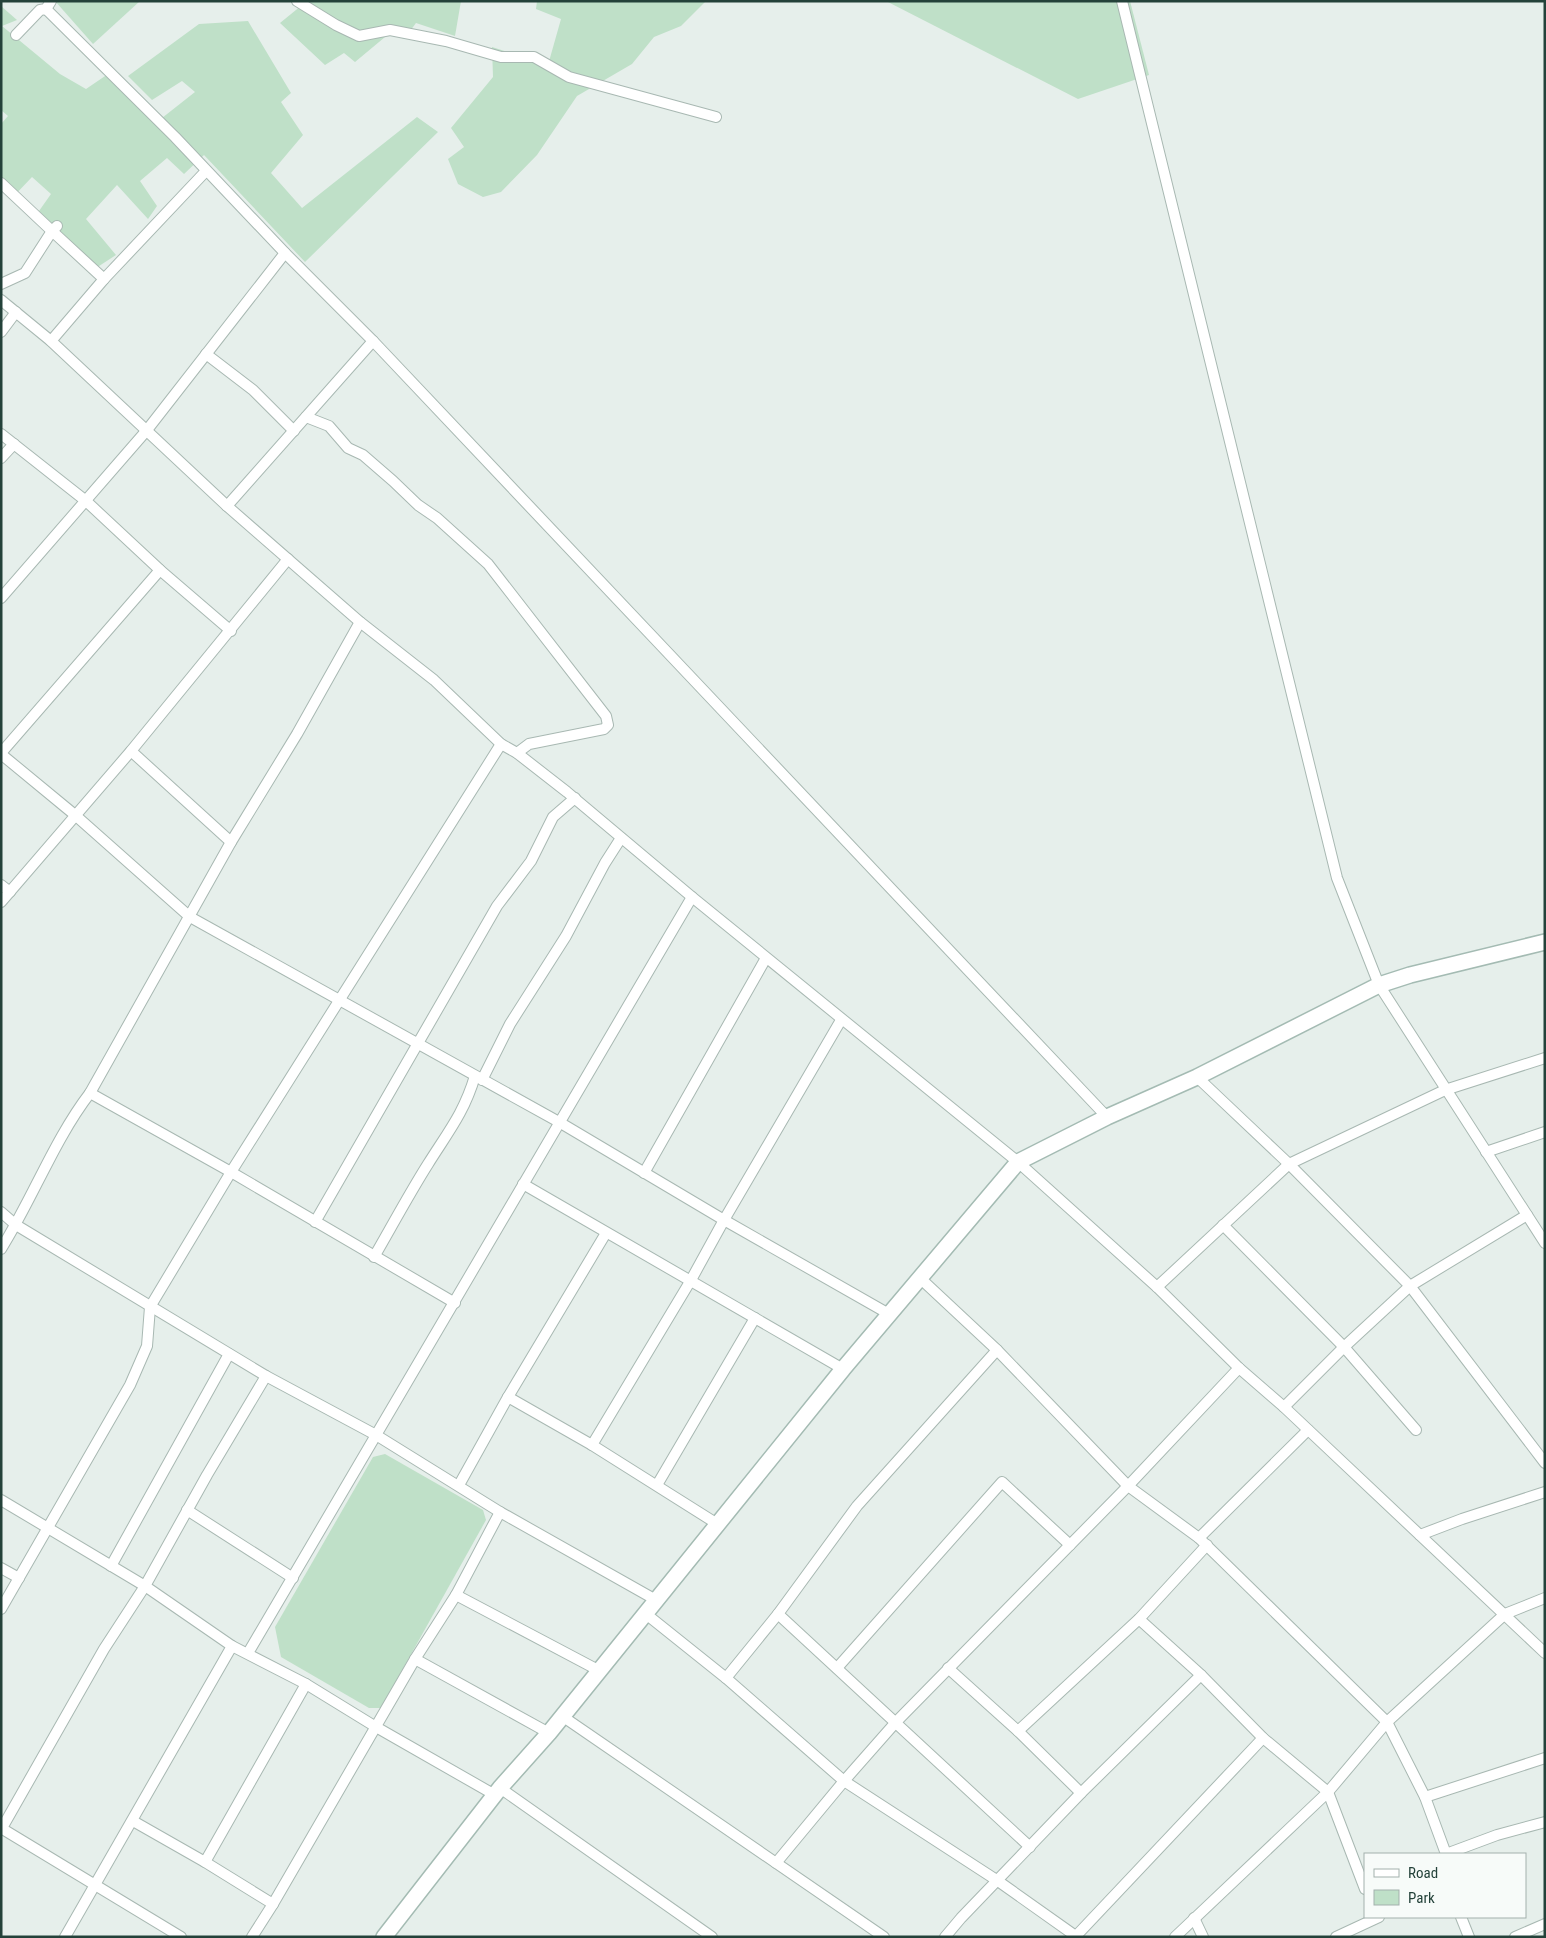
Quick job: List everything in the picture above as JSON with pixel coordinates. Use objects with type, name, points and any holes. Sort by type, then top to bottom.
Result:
[{"type":"street","points":[[297,1],[336,25],[359,36],[390,30],[446,41],[501,57],[534,57],[569,77],[716,117]]},
{"type":"street","points":[[1122,1],[1337,878],[1379,985],[1545,1243]]},
{"type":"street","points":[[16,35],[40,10],[48,5],[285,253],[372,341],[1107,1116]]},
{"type":"street","points":[[51,341],[104,279],[206,171]]},
{"type":"street","points":[[1,183],[54,229],[104,279]]},
{"type":"street","points":[[1,284],[26,273],[54,229]]},
{"type":"street","points":[[1,598],[147,430],[285,253]]},
{"type":"street","points":[[1,300],[51,341],[228,506],[288,559],[360,622],[434,680],[501,744],[517,753],[575,798],[766,958],[1018,1162],[1157,1287],[1239,1368],[1284,1406],[1545,1653]]},
{"type":"street","points":[[1,332],[16,312]]},
{"type":"street","points":[[228,506],[372,341]]},
{"type":"street","points":[[206,354],[253,390],[294,432]]},
{"type":"street","points":[[306,417],[329,426],[348,448],[363,455],[418,505],[437,518],[488,564],[606,716],[608,725],[604,730],[529,744],[517,753]]},
{"type":"street","points":[[1,434],[86,501],[160,570],[231,631]]},
{"type":"street","points":[[1,458],[14,444]]},
{"type":"street","points":[[1,902],[131,751],[288,559]]},
{"type":"street","points":[[160,570],[1,753],[190,917],[559,1122],[724,1220],[889,1314]]},
{"type":"street","points":[[1,1249],[74,1114],[90,1093],[231,842],[297,734],[360,622]]},
{"type":"street","points":[[1,1609],[130,1385],[147,1346],[150,1307],[231,1172],[501,744]]},
{"type":"street","points":[[131,751],[231,842]]},
{"type":"street","points":[[315,1222],[497,906],[531,861],[553,817],[575,798]]},
{"type":"street","points":[[374,1257],[429,1163],[453,1128],[478,1078],[566,936],[621,838]]},
{"type":"street","points":[[1,885],[10,892]]},
{"type":"street","points":[[248,1653],[692,897]]},
{"type":"street","points":[[384,1937],[497,1792],[549,1733],[843,1369],[1018,1162],[1107,1116],[1197,1077],[1379,985],[1410,975],[1545,942]]},
{"type":"street","points":[[644,1173],[766,958]]},
{"type":"street","points":[[592,1445],[691,1280],[724,1220],[842,1020]]},
{"type":"street","points":[[1157,1287],[1289,1164],[1445,1090],[1545,1058]]},
{"type":"street","points":[[1197,1077],[1289,1164],[1410,1286],[1545,1462]]},
{"type":"street","points":[[90,1093],[231,1172],[454,1303]]},
{"type":"street","points":[[1486,1152],[1545,1132]]},
{"type":"street","points":[[523,1184],[843,1369]]},
{"type":"street","points":[[1,1212],[16,1224],[228,1354],[376,1435],[500,1512],[656,1600]]},
{"type":"street","points":[[1284,1406],[1344,1346],[1410,1286],[1526,1215]]},
{"type":"street","points":[[1223,1226],[1344,1346],[1416,1430]]},
{"type":"street","points":[[459,1485],[508,1397],[606,1233]]},
{"type":"street","points":[[921,1279],[996,1350],[1128,1486],[1207,1545],[1388,1722],[1424,1797],[1446,1853]]},
{"type":"street","points":[[657,1485],[755,1318]]},
{"type":"street","points":[[726,1678],[778,1614],[857,1506],[996,1350]]},
{"type":"street","points":[[111,1566],[228,1354]]},
{"type":"street","points":[[776,1863],[896,1722],[1128,1486],[1239,1368]]},
{"type":"street","points":[[181,1937],[2,1828],[104,1650],[145,1586],[187,1510],[266,1376]]},
{"type":"street","points":[[508,1397],[592,1445],[719,1524]]},
{"type":"street","points":[[1199,1538],[1308,1430]]},
{"type":"street","points":[[837,1668],[1002,1482],[1070,1545]]},
{"type":"street","points":[[1420,1535],[1545,1492]]},
{"type":"street","points":[[1,1500],[145,1586],[232,1646],[306,1684],[376,1727],[497,1792],[712,1937]]},
{"type":"street","points":[[187,1510],[293,1578]]},
{"type":"street","points":[[252,1937],[416,1659],[456,1595],[500,1512]]},
{"type":"street","points":[[1018,1731],[1139,1619],[1207,1545]]},
{"type":"street","points":[[1,1568],[19,1578]]},
{"type":"street","points":[[456,1595],[598,1670]]},
{"type":"street","points":[[1175,1937],[1328,1792],[1388,1722],[1505,1614],[1545,1598]]},
{"type":"street","points":[[646,1614],[726,1678],[844,1781],[998,1881],[1077,1936],[1263,1738]]},
{"type":"street","points":[[778,1614],[1030,1847]]},
{"type":"street","points":[[1139,1619],[1201,1675],[1263,1738],[1328,1792],[1364,1887]]},
{"type":"street","points":[[65,1937],[94,1883],[133,1821],[232,1646]]},
{"type":"street","points":[[416,1659],[549,1733]]},
{"type":"street","points":[[948,1668],[1018,1731],[1081,1793]]},
{"type":"street","points":[[945,1937],[1081,1793],[1201,1675]]},
{"type":"street","points":[[205,1862],[306,1684]]},
{"type":"street","points":[[562,1716],[884,1937]]},
{"type":"street","points":[[1424,1797],[1545,1758]]},
{"type":"street","points":[[133,1821],[273,1904]]},
{"type":"street","points":[[1449,1853],[1496,1835],[1545,1822]]},
{"type":"street","points":[[1194,1918],[1203,1937]]},
{"type":"street","points":[[1336,1937],[1374,1918]]},
{"type":"street","points":[[1461,1918],[1469,1937]]},
{"type":"street","points":[[1515,1937],[1545,1924]]},
{"type":"green space","points":[[55,1],[140,1],[93,44]]},
{"type":"green space","points":[[307,1],[461,1],[455,36],[416,23],[404,39],[391,32],[355,62],[344,53],[325,65],[280,23]]},
{"type":"green space","points":[[537,1],[706,1],[681,26],[654,37],[632,64],[577,96],[537,155],[501,192],[483,197],[458,184],[448,159],[464,147],[451,128],[493,77],[492,47],[548,65],[561,19],[536,9]]},
{"type":"green space","points":[[886,1],[1130,1],[1149,75],[1078,99]]},
{"type":"green space","points":[[1,6],[17,20],[2,26],[60,74],[86,89],[111,72],[162,118],[195,92],[182,81],[152,100],[128,76],[199,24],[248,21],[291,93],[281,102],[303,135],[271,173],[302,208],[417,117],[438,132],[305,262],[204,155],[184,174],[167,158],[140,181],[157,206],[148,219],[117,185],[86,219],[116,255],[96,268],[39,211],[51,194],[32,177],[13,197],[1,187],[1,124],[8,116],[1,110]]},
{"type":"green space","points":[[385,1454],[483,1510],[486,1520],[381,1708],[369,1708],[281,1657],[275,1627],[373,1457]]}]
